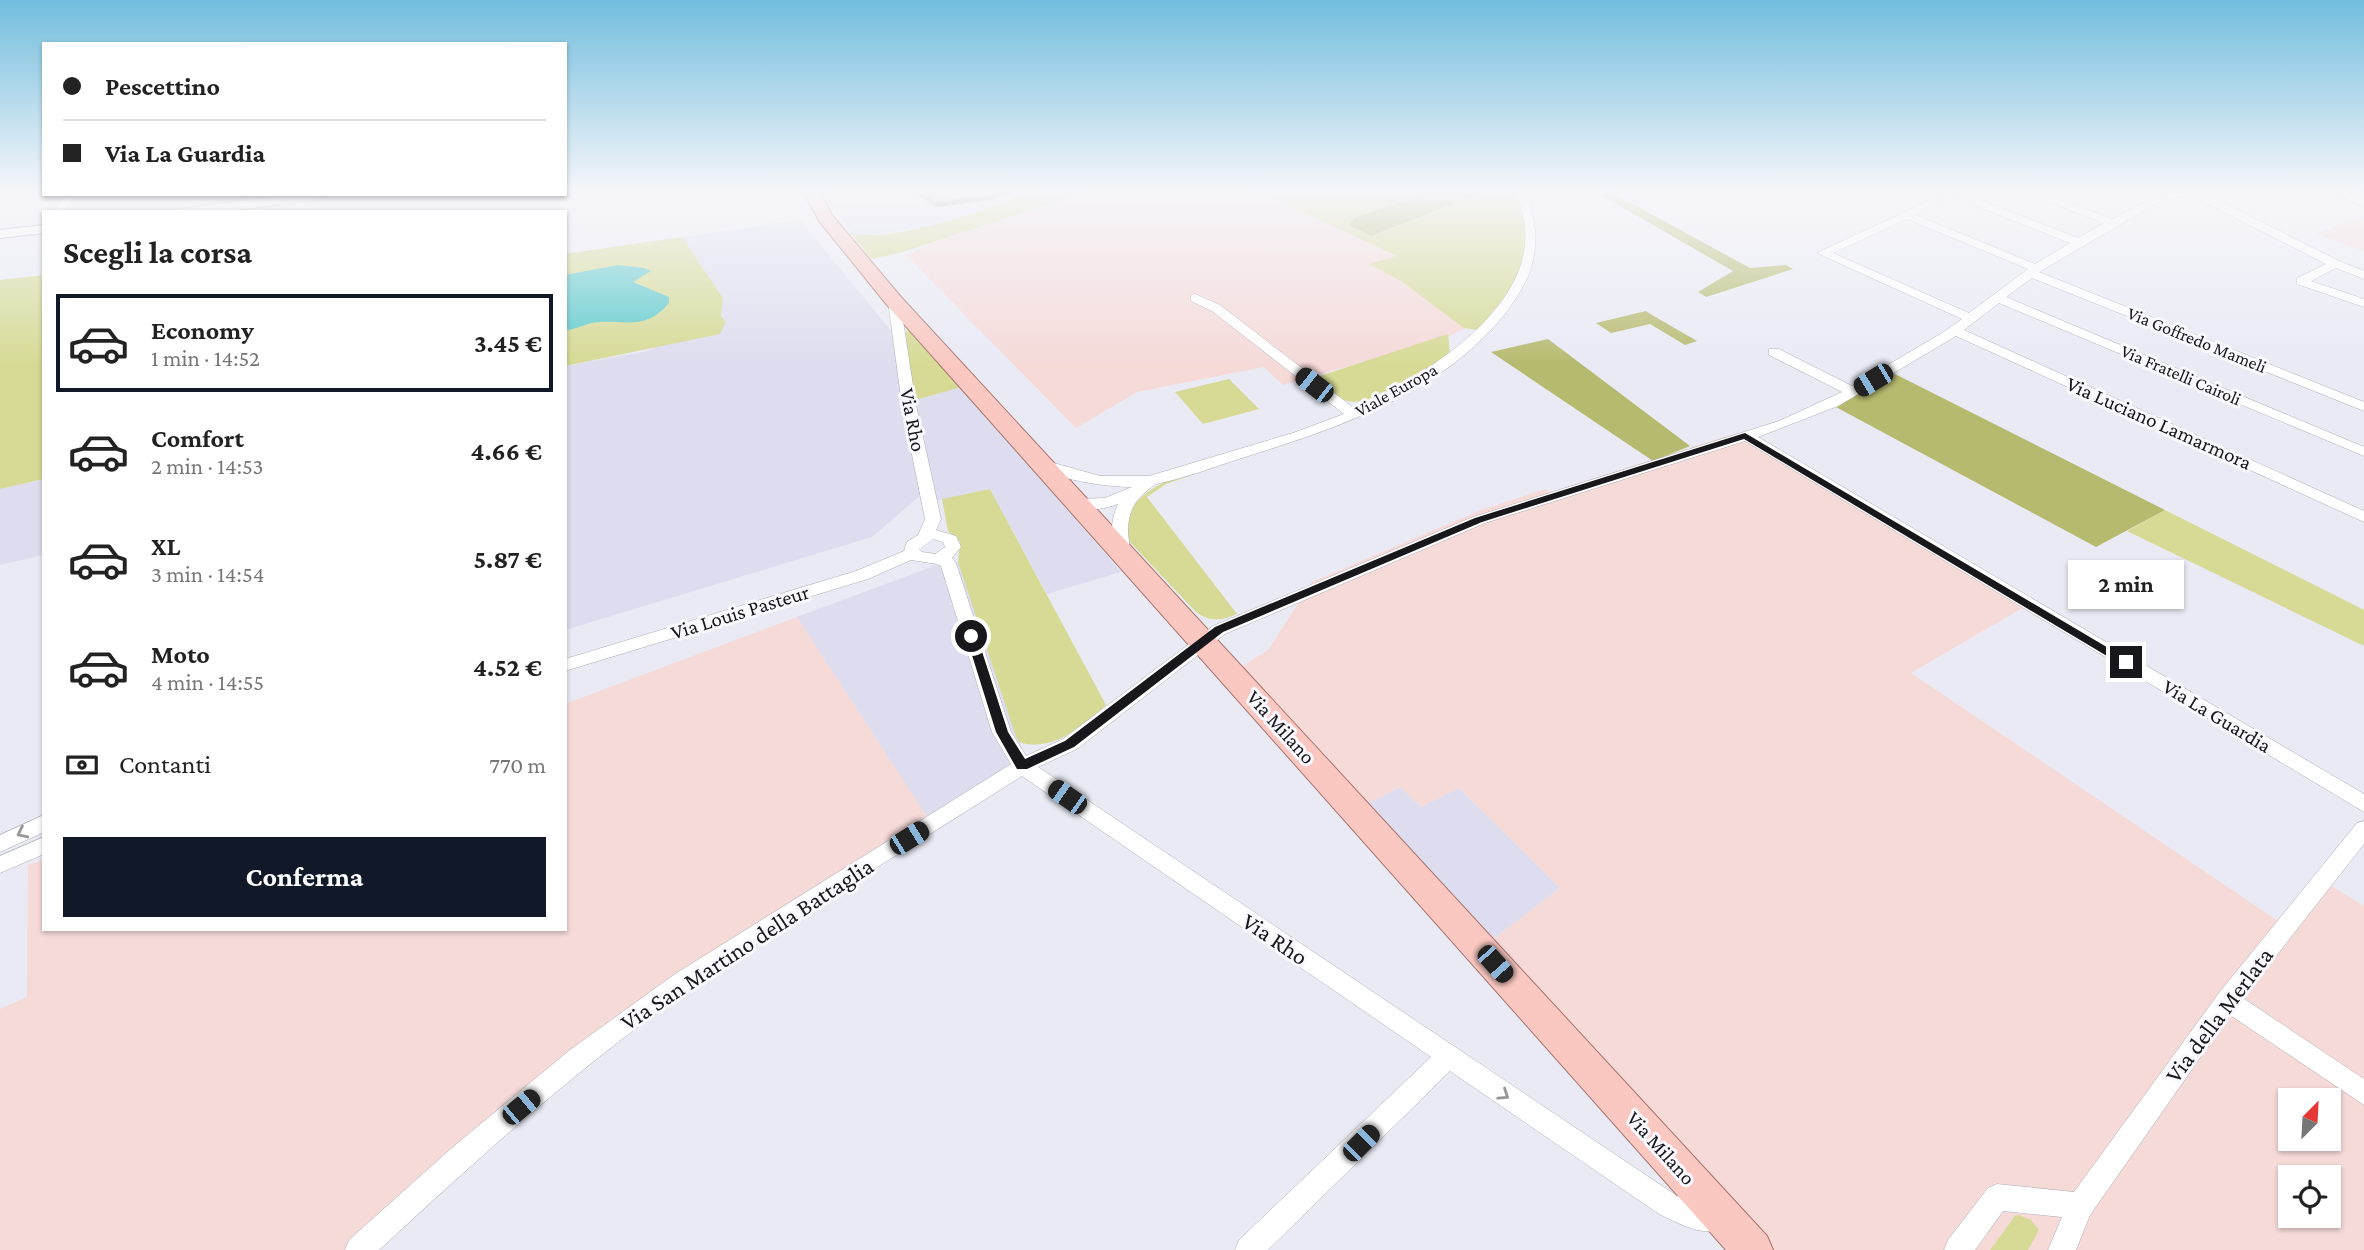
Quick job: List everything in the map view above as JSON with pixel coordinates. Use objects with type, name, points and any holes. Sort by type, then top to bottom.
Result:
[{"type":"main road","name":"Via Milano","points":[[851,249],[894,301],[1753,1250]]},
{"type":"street","name":"Viale Europa","points":[[1122,550],[1118,526],[1131,487],[1354,415],[1402,390],[1447,361],[1481,332],[1510,299],[1531,249]]},
{"type":"street","points":[[1831,249],[1823,253],[1970,318]]},
{"type":"street","name":"Via Goffredo Mameli","points":[[1984,249],[2364,407]]},
{"type":"street","name":"Via San Martino della Battaglia","points":[[359,1250],[494,1128],[579,1058],[683,981],[1022,766],[1070,744],[1219,630],[1479,520],[1784,424],[1852,393],[1954,330],[2033,271],[2067,249]]},
{"type":"street","points":[[2306,249],[2364,275]]},
{"type":"street","points":[[2335,264],[2301,281],[2364,303]]},
{"type":"street","points":[[1195,298],[1216,308],[1354,415]]},
{"type":"street","name":"Via Fratelli Cairoli","points":[[1998,298],[2364,452]]},
{"type":"street","name":"Via Rho","points":[[894,301],[917,445],[933,519],[925,536],[912,545],[913,553]]},
{"type":"street","name":"Via Luciano Lamarmora","points":[[1954,330],[2364,517]]},
{"type":"street","points":[[1774,352],[1852,393]]},
{"type":"street","name":"Via La Guardia","points":[[1745,435],[2364,804]]},
{"type":"street","points":[[1043,464],[1087,478],[1131,487]]},
{"type":"street","points":[[1078,504],[1107,503],[1131,487]]},
{"type":"street","points":[[913,553],[921,558],[940,558],[953,547],[950,539],[939,534],[925,536]]},
{"type":"street","name":"Via Louis Pasteur","points":[[567,665],[862,575],[913,553]]},
{"type":"street","name":"Via Rho","points":[[940,558],[948,563],[1002,732],[1022,766],[1668,1205],[1696,1217],[1724,1219]]},
{"type":"street","points":[[0,844],[42,824]]},
{"type":"street","name":"Via della Merlata","points":[[2062,1250],[2081,1206],[2227,1000],[2364,829]]},
{"type":"street","points":[[0,865],[42,846]]},
{"type":"street","points":[[2227,1000],[2364,1093]]},
{"type":"street","points":[[1249,1250],[1448,1057]]},
{"type":"street","points":[[1958,1250],[1997,1197],[2081,1206]]},
{"type":"shaded area","points":[[690,249],[824,249],[893,333],[922,494],[872,537],[567,629],[567,366],[648,351],[721,316],[723,298]]},
{"type":"shaded area","points":[[919,249],[1381,249],[1398,257],[1370,264],[1404,281],[1467,327],[1444,339],[1283,385],[1264,367],[1137,392],[1076,428],[906,255]]},
{"type":"shaded area","points":[[962,387],[1121,572],[1047,594],[990,489],[936,501],[915,400]]},
{"type":"shaded area","points":[[1737,433],[2026,606],[1911,673],[2290,929],[2327,883],[2364,906],[2364,1250],[1767,1250],[1488,943],[1560,888],[1459,788],[1421,807],[1400,787],[1363,806],[1239,668],[1268,650],[1312,582],[1481,510],[1546,489],[1550,492]]},
{"type":"shaded area","points":[[42,479],[42,555],[0,565],[0,489]]},
{"type":"shaded area","points":[[958,562],[1026,760],[929,820],[797,617],[934,566]]},
{"type":"shaded area","points":[[797,617],[929,820],[679,973],[349,1250],[0,1250],[0,1009],[27,997],[28,865],[42,861],[42,931],[567,931],[567,703]]},
{"type":"shaded area","points":[[1400,787],[1421,807],[1459,788],[1560,888],[1488,943],[1363,806]]},
{"type":"green space","points":[[597,249],[690,249],[723,298],[721,316],[726,322],[720,334],[567,366],[567,254]]},
{"type":"green space","points":[[864,249],[910,249],[896,254],[871,259]]},
{"type":"green space","points":[[1382,249],[1524,249],[1512,290],[1477,330],[1464,328],[1401,281],[1369,264],[1397,256]]},
{"type":"green space","points":[[1695,249],[1716,249],[1750,268],[1786,265],[1793,269],[1706,297],[1698,292],[1733,271]]},
{"type":"green space","points":[[42,275],[42,479],[0,489],[0,280]]},
{"type":"green space","points":[[1646,311],[1697,341],[1685,345],[1650,324],[1611,333],[1596,323]]},
{"type":"green space","points":[[911,329],[962,387],[915,400],[905,332]]},
{"type":"green space","points":[[1448,334],[1450,354],[1382,395],[1353,402],[1342,399],[1317,377]]},
{"type":"green space","points":[[1548,339],[1690,446],[1653,461],[1491,352]]},
{"type":"green space","points":[[1891,372],[2165,510],[2096,547],[1834,406]]},
{"type":"green space","points":[[1229,379],[1259,409],[1203,424],[1175,392]]},
{"type":"green space","points":[[1207,470],[1166,484],[1147,497],[1237,614],[1221,619],[1206,618],[1196,612],[1127,539],[1128,510],[1137,501],[1162,484]]},
{"type":"green space","points":[[990,489],[1106,705],[1066,736],[1044,744],[1019,742],[1015,734],[958,562],[960,542],[948,531],[942,499]]},
{"type":"green space","points":[[2165,510],[2364,610],[2364,646],[2127,531]]},
{"type":"green space","points":[[2015,1216],[2031,1220],[2039,1230],[2028,1250],[1990,1250]]},
{"type":"water","points":[[618,265],[644,268],[651,271],[633,282],[669,297],[669,303],[660,312],[641,321],[592,323],[567,330],[567,275]]},
{"type":"route","points":[[971,636],[1002,732],[1022,766],[1070,744],[1219,630],[1479,520],[1745,435],[2126,662]]}]
